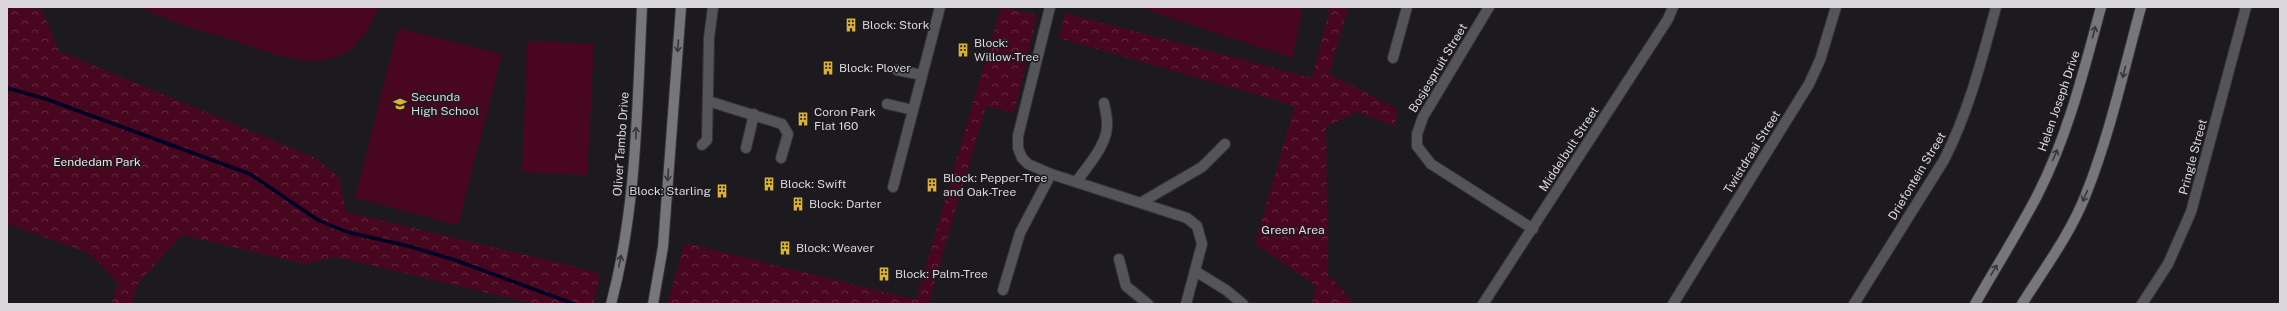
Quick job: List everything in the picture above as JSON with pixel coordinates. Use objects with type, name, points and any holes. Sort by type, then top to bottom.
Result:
[{"type":"street","name":"Oliver Tambo Drive","points":[[611,302],[622,251],[635,166],[642,7]]},
{"type":"street","points":[[653,304],[663,247],[682,7]]},
{"type":"street","points":[[702,145],[707,140],[709,38],[713,7]]},
{"type":"street","points":[[893,187],[940,7]]},
{"type":"street","points":[[1049,7],[1018,136],[1018,148],[1022,158],[1028,164],[1051,174],[1077,181],[1180,215],[1197,226],[1202,244],[1186,304]]},
{"type":"street","points":[[1393,58],[1407,7]]},
{"type":"street","name":"Bosjespruit Street","points":[[1489,7],[1423,117],[1416,134],[1417,146],[1431,164],[1533,229]]},
{"type":"street","name":"Middelbult Street","points":[[1483,304],[1533,229],[1673,7]]},
{"type":"street","name":"Twistdraai Street","points":[[1673,304],[1809,84],[1820,60],[1836,7]]},
{"type":"street","name":"Driefontein Street","points":[[1854,304],[1944,160],[1957,135],[1967,111],[1996,7]]},
{"type":"street","name":"Helen Joseph Drive","points":[[1975,304],[2038,193],[2062,138],[2086,65],[2101,7]]},
{"type":"street","points":[[2022,304],[2063,237],[2086,195],[2103,147],[2141,7]]},
{"type":"street","name":"Pringle Street","points":[[2142,304],[2168,264],[2191,212],[2246,7]]},
{"type":"street","points":[[897,70],[922,75]]},
{"type":"street","points":[[708,101],[754,114],[777,122],[786,128],[787,137],[781,158]]},
{"type":"street","points":[[1077,181],[1099,149],[1104,136],[1107,123],[1104,103]]},
{"type":"street","points":[[887,104],[913,110]]},
{"type":"street","points":[[746,148],[754,114]]},
{"type":"street","points":[[1142,202],[1202,167],[1225,144]]},
{"type":"street","points":[[1003,290],[1020,232],[1051,174]]},
{"type":"street","points":[[1118,259],[1126,286],[1148,304]]},
{"type":"street","points":[[1195,271],[1226,290],[1243,304]]},
{"type":"green space","name":"Eendedam Park","points":[[7,7],[30,7],[42,10],[59,51],[313,157],[339,177],[346,212],[584,269],[600,275],[593,304],[536,304],[336,257],[305,264],[182,235],[138,283],[131,304],[112,304],[118,283],[89,253],[7,224]]},
{"type":"green space","points":[[141,7],[378,7],[365,33],[350,49],[333,58],[314,61],[293,59],[272,53],[172,21]]},
{"type":"green space","points":[[1001,7],[1037,15],[1014,113],[986,106],[929,301],[932,304],[667,304],[685,243],[916,300]]},
{"type":"green space","points":[[1138,7],[1303,7],[1292,58]]},
{"type":"green space","name":"Green Area","points":[[1330,7],[1348,7],[1329,74],[1397,109],[1395,126],[1357,112],[1326,127],[1328,275],[1352,300],[1351,304],[1312,304],[1316,286],[1255,244],[1295,106],[1059,38],[1065,13],[1312,78]]},
{"type":"green space","points":[[398,28],[502,54],[458,225],[355,198]]},
{"type":"green space","points":[[527,41],[594,44],[587,175],[522,172]]},
{"type":"waterway","points":[[7,88],[46,99],[250,174],[318,220],[347,232],[408,246],[452,259],[574,304]]},
{"type":"place","name":"Block: Stork","points":[[851,25]]},
{"type":"place","name":"Block: Willow-Tree","points":[[963,50]]},
{"type":"place","name":"Block: Plover","points":[[828,68]]},
{"type":"place","name":"Secunda High School","points":[[400,104]]},
{"type":"place","name":"Coron Park Flat 160","points":[[803,119]]},
{"type":"place","name":"Block: Swift","points":[[769,184]]},
{"type":"place","name":"Block: Pepper-Tree and Oak-Tree","points":[[932,185]]},
{"type":"place","name":"Block: Starling","points":[[722,191]]},
{"type":"place","name":"Block: Darter","points":[[798,204]]},
{"type":"place","name":"Block: Weaver","points":[[785,248]]},
{"type":"place","name":"Block: Palm-Tree","points":[[884,274]]}]
